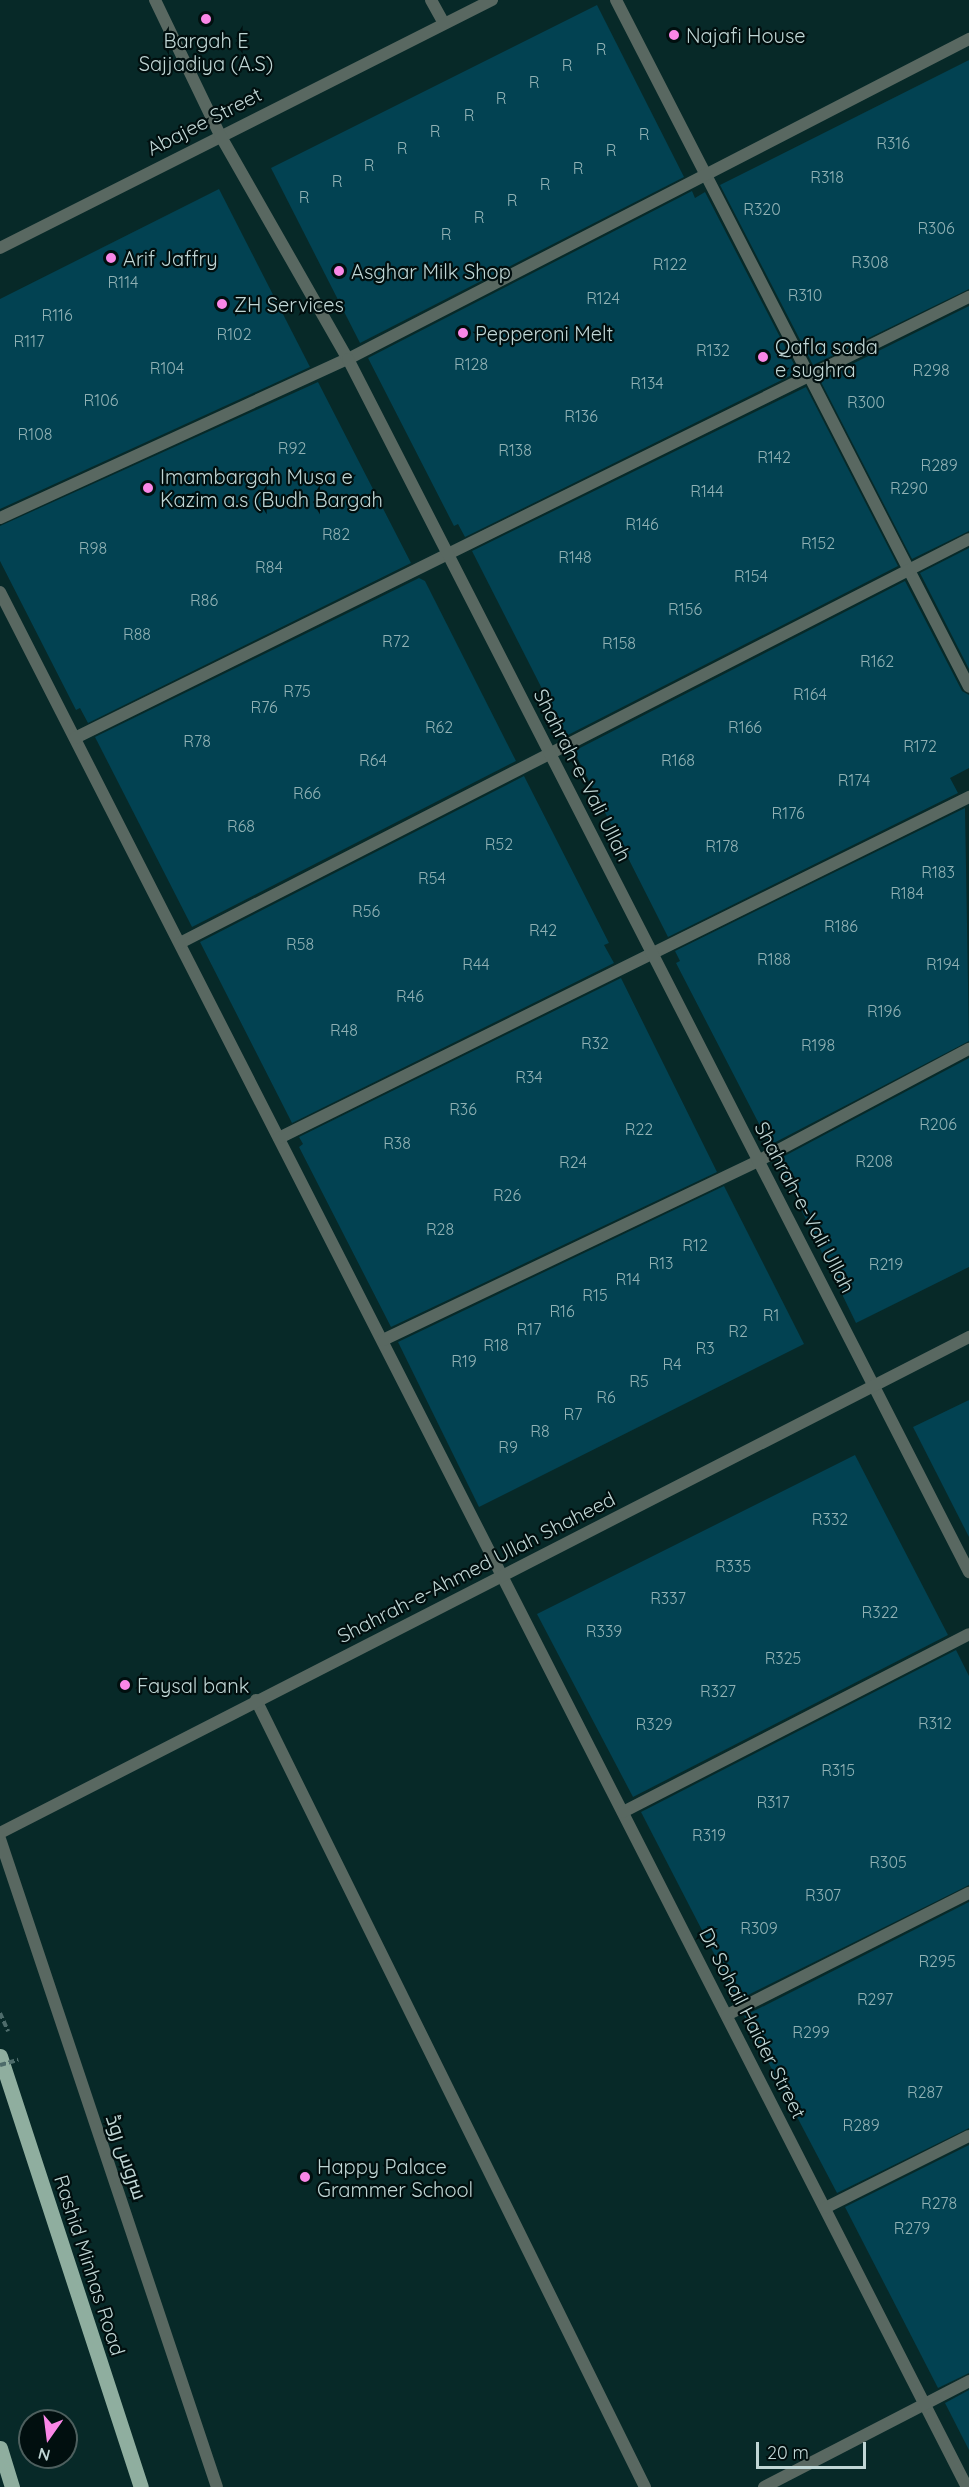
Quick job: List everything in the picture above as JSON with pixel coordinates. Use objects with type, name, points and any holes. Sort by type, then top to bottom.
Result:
[{"type":"main road","name":"Rashid Minhas Road","points":[[0,2056],[141,2487]]},
{"type":"main road","points":[[0,2448],[12,2487]]},
{"type":"street","name":"Shahrah-e-Vali Ullah","points":[[155,0],[220,135],[348,359],[758,1161],[876,1385],[969,1572]]},
{"type":"street","points":[[431,0],[443,22]]},
{"type":"street","name":"Abajee Street","points":[[0,248],[443,22],[492,0]]},
{"type":"street","points":[[616,0],[708,174],[969,687]]},
{"type":"street","points":[[0,518],[348,359],[969,39]]},
{"type":"street","points":[[75,738],[969,297]]},
{"type":"street","points":[[180,943],[549,752],[910,571],[969,539]]},
{"type":"street","name":"Dr Sohail Haider Street","points":[[0,592],[967,2487]]},
{"type":"street","points":[[279,1138],[654,957],[969,796]]},
{"type":"street","points":[[383,1340],[758,1161],[969,1050]]},
{"type":"street","name":"Shahrah-e-Ahmed Ullah Shaheed","points":[[0,1833],[969,1337]]},
{"type":"street","points":[[623,1812],[969,1634]]},
{"type":"street","points":[[256,1700],[645,2487]]},
{"type":"street","name":"سروس روڈ","points":[[0,1839],[217,2487]]},
{"type":"street","points":[[727,2015],[969,1893]]},
{"type":"street","points":[[825,2208],[969,2136]]},
{"type":"street","points":[[764,2487],[924,2402],[969,2381]]},
{"type":"path","points":[[0,2065],[18,2060]]},
{"type":"building","points":[[597,5],[684,177],[360,343],[271,168]]},
{"type":"building","points":[[969,60],[969,289],[813,365],[720,185]]},
{"type":"building","points":[[219,189],[310,367],[0,509],[0,299]]},
{"type":"building","points":[[692,191],[695,198],[705,192],[798,372],[465,537],[458,524],[454,526],[368,358]]},
{"type":"building","points":[[969,306],[969,531],[912,559],[820,380]]},
{"type":"building","points":[[318,382],[411,563],[88,723],[80,708],[76,710],[0,561],[0,526]]},
{"type":"building","points":[[806,387],[898,566],[566,736],[472,551]]},
{"type":"building","points":[[969,548],[969,669],[920,573]]},
{"type":"building","points":[[419,578],[425,581],[516,761],[192,927],[95,737]]},
{"type":"building","points":[[905,581],[962,691],[969,695],[969,768],[950,778],[958,793],[668,937],[574,751]]},
{"type":"building","points":[[524,776],[609,943],[604,945],[614,963],[292,1123],[200,942]]},
{"type":"building","points":[[965,808],[969,1041],[770,1145],[676,963],[680,961],[675,951]]},
{"type":"building","points":[[621,978],[717,1172],[391,1327],[299,1147],[303,1144],[299,1137]]},
{"type":"building","points":[[969,1058],[969,1267],[856,1323],[777,1160]]},
{"type":"building","points":[[724,1186],[804,1344],[479,1507],[398,1342]]},
{"type":"building","points":[[969,1400],[969,1537],[913,1427]]},
{"type":"building","points":[[855,1455],[948,1635],[633,1797],[537,1614]]},
{"type":"building","points":[[956,1650],[969,1676],[969,1885],[738,2000],[641,1812]]},
{"type":"building","points":[[969,1902],[969,2128],[837,2193],[744,2016]]},
{"type":"building","points":[[969,2145],[969,2373],[938,2388],[845,2207]]},
{"type":"building","points":[[969,2390],[969,2450],[945,2403]]},
{"type":"place","name":"Bargah E Sajjadiya (A.S)","points":[[206,19]]},
{"type":"place","name":"Najafi House","points":[[674,35]]},
{"type":"place","name":"Arif Jaffry","points":[[111,258]]},
{"type":"place","name":"Asghar Milk Shop","points":[[339,271]]},
{"type":"place","name":"ZH Services","points":[[222,304]]},
{"type":"place","name":"Pepperoni Melt","points":[[463,333]]},
{"type":"place","name":"Qafla sada e sughra","points":[[763,357]]},
{"type":"place","name":"Imambargah Musa e Kazim a.s (Budh Bargah","points":[[148,488]]},
{"type":"place","name":"Faysal bank","points":[[125,1685]]},
{"type":"place","name":"Happy Palace Grammer School","points":[[305,2177]]}]
